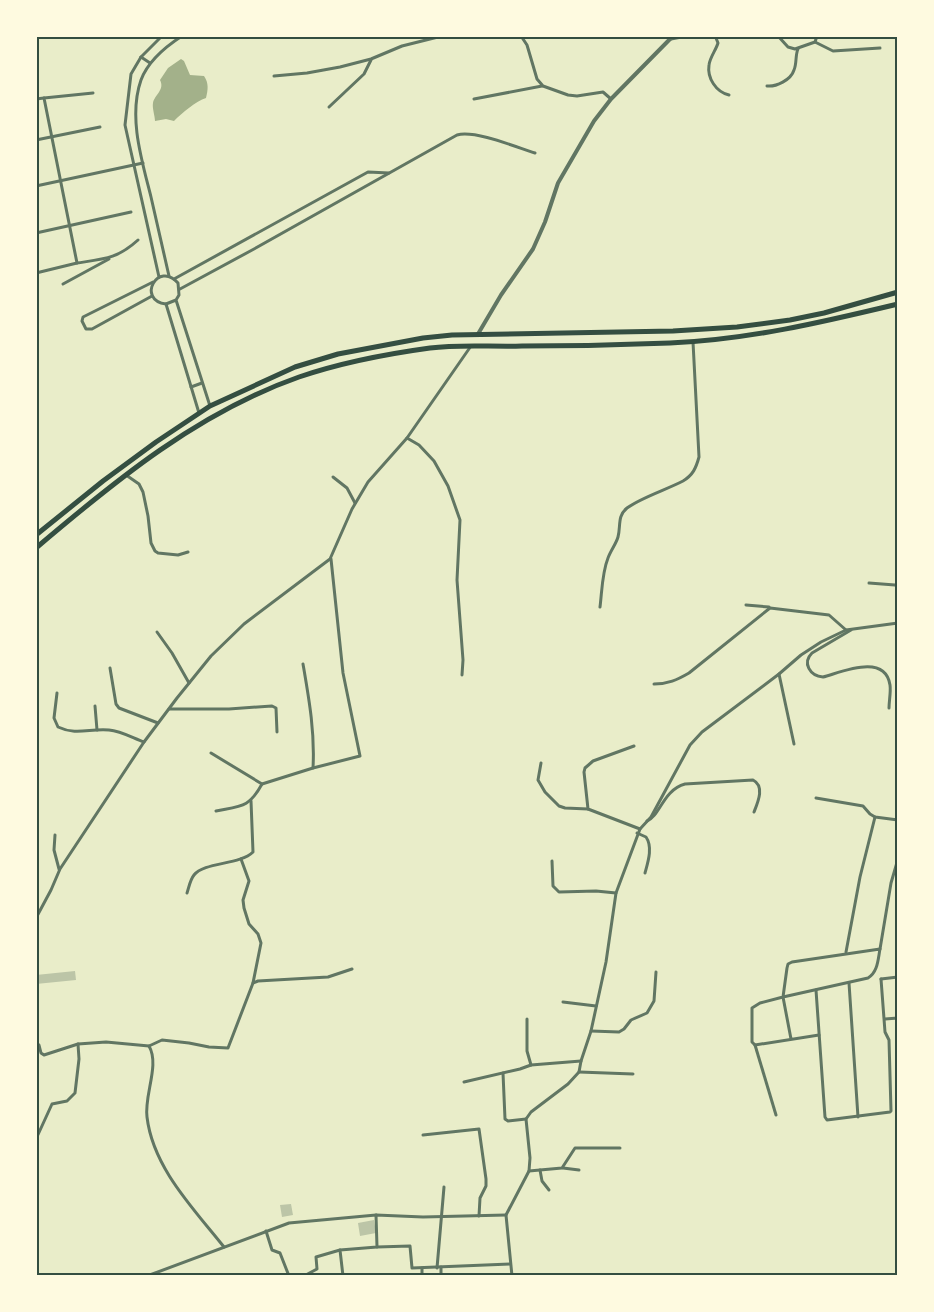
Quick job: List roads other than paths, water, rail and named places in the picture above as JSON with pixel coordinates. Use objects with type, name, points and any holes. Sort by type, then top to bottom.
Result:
[{"type":"highway","points":[[36,535],[104,480],[210,406],[295,367],[338,354],[423,338],[478,334],[674,331],[737,327],[807,316],[860,304],[898,292]]},
{"type":"highway","points":[[36,548],[109,488],[203,421],[277,386],[334,367],[430,348],[693,342],[807,326],[898,304]]},
{"type":"highway","points":[[548,346],[549,333]]},
{"type":"highway","points":[[272,377],[277,386]]},
{"type":"highway","points":[[104,480],[109,488]]},
{"type":"street","points":[[159,277],[125,125],[131,74],[141,57],[162,36]]},
{"type":"street","points":[[169,276],[136,126],[137,97],[141,80],[150,63],[169,44],[182,36]]},
{"type":"street","points":[[274,76],[340,68],[371,59],[402,46],[442,36]]},
{"type":"street","points":[[521,36],[526,44],[537,79],[543,86],[568,95],[577,96],[603,92],[611,99]]},
{"type":"street","points":[[478,334],[532,249],[558,183],[594,121],[611,99],[672,38],[687,36]]},
{"type":"street","points":[[712,36],[716,38],[718,43],[709,65],[710,78],[720,92],[729,95]]},
{"type":"street","points":[[778,36],[788,47],[798,49],[815,42],[817,36]]},
{"type":"street","points":[[815,42],[832,51],[880,48]]},
{"type":"street","points":[[766,86],[777,85],[791,75],[794,70],[798,49]]},
{"type":"street","points":[[141,57],[150,63]]},
{"type":"street","points":[[329,107],[364,74],[371,59]]},
{"type":"street","points":[[474,99],[543,86]]},
{"type":"street","points":[[36,99],[93,93]]},
{"type":"street","points":[[44,98],[77,263]]},
{"type":"street","points":[[36,140],[100,126]]},
{"type":"street","points":[[180,289],[461,134],[478,135],[535,153]]},
{"type":"street","points":[[36,186],[143,163]]},
{"type":"street","points":[[174,279],[367,173],[390,173]]},
{"type":"street","points":[[36,233],[131,212]]},
{"type":"street","points":[[63,284],[112,258],[138,240]]},
{"type":"street","points":[[36,273],[77,263],[112,258]]},
{"type":"street","points":[[152,296],[92,329],[86,329],[82,321],[83,317],[159,277],[169,276],[178,283],[180,289],[176,300],[160,304],[152,296],[151,288],[154,281]]},
{"type":"street","points":[[176,300],[210,406]]},
{"type":"street","points":[[166,304],[199,413]]},
{"type":"street","points":[[600,607],[604,570],[619,535],[620,518],[623,512],[628,507],[683,482],[690,477],[697,464],[699,457],[693,342]]},
{"type":"street","points":[[36,918],[60,869],[168,709],[211,656],[244,624],[330,559],[355,504],[368,482],[407,438],[471,346]]},
{"type":"street","points":[[191,387],[202,383]]},
{"type":"street","points":[[407,438],[419,446],[434,461],[448,486],[460,520],[457,580],[462,675]]},
{"type":"street","points":[[126,476],[139,484],[143,492],[151,543],[155,550],[158,553],[178,555],[188,552]]},
{"type":"street","points":[[333,477],[347,488],[355,504]]},
{"type":"street","points":[[216,810],[236,807],[251,801],[262,784],[360,756],[343,673],[330,559]]},
{"type":"street","points":[[869,583],[898,586]]},
{"type":"street","points":[[746,605],[829,614],[846,630]]},
{"type":"street","points":[[654,684],[674,681],[689,673],[770,608]]},
{"type":"street","points":[[647,822],[696,738],[702,732],[811,648],[846,630],[898,623]]},
{"type":"street","points":[[854,628],[812,653],[808,657],[807,663],[809,668],[817,676],[823,677],[861,666],[872,666],[881,670],[890,685],[889,708]]},
{"type":"street","points":[[157,632],[172,653],[189,683]]},
{"type":"street","points":[[303,664],[312,714],[313,768]]},
{"type":"street","points":[[110,668],[116,704],[119,708],[158,723]]},
{"type":"street","points":[[779,674],[794,744]]},
{"type":"street","points":[[57,693],[54,718],[58,727],[74,732],[117,731],[144,742]]},
{"type":"street","points":[[95,706],[97,730]]},
{"type":"street","points":[[168,709],[229,709],[272,706],[276,708],[278,732]]},
{"type":"street","points":[[588,809],[585,768],[593,761],[634,746]]},
{"type":"street","points":[[211,752],[262,784]]},
{"type":"street","points":[[541,763],[538,780],[545,792],[559,806],[588,809],[640,829]]},
{"type":"street","points":[[512,1276],[506,1215],[529,1171],[526,1119],[531,1112],[568,1084],[579,1072],[580,1062],[591,1031],[606,962],[616,893],[637,833],[653,818],[667,796],[685,784],[753,780],[757,782],[760,788],[754,812]]},
{"type":"street","points":[[816,798],[863,806],[875,817],[898,820]]},
{"type":"street","points":[[187,893],[192,879],[200,870],[241,859],[251,854],[254,849],[251,801]]},
{"type":"street","points":[[846,952],[860,878],[875,817]]},
{"type":"street","points":[[637,833],[646,837],[649,844],[649,860],[645,873]]},
{"type":"street","points":[[55,835],[54,850],[56,863],[60,869]]},
{"type":"street","points":[[36,1042],[39,1045],[41,1054],[44,1055],[78,1044],[106,1042],[149,1046],[162,1040],[228,1048],[253,984],[261,943],[258,934],[247,919],[243,904],[249,882],[241,859]]},
{"type":"street","points":[[776,1115],[755,1045],[752,1042],[752,1008],[760,1003],[868,978],[873,975],[880,949],[891,883],[898,859]]},
{"type":"street","points":[[552,860],[553,886],[559,892],[596,891],[616,893]]},
{"type":"street","points":[[791,1039],[783,997],[788,964],[846,952],[880,949]]},
{"type":"street","points":[[253,984],[258,981],[328,977],[352,969]]},
{"type":"street","points":[[591,1031],[619,1032],[624,1030],[631,1020],[647,1014],[652,1007],[656,995],[656,972]]},
{"type":"street","points":[[873,975],[881,979],[898,976]]},
{"type":"street","points":[[816,990],[825,1117],[829,1121],[858,1117],[892,1111],[889,1040],[886,1032],[881,979]]},
{"type":"street","points":[[849,982],[858,1117]]},
{"type":"street","points":[[563,1002],[596,1006]]},
{"type":"street","points":[[885,1019],[898,1018]]},
{"type":"street","points":[[528,1019],[527,1051],[531,1064]]},
{"type":"street","points":[[755,1045],[819,1035]]},
{"type":"street","points":[[36,1139],[52,1104],[67,1101],[75,1093],[80,1059],[78,1044]]},
{"type":"street","points":[[149,1046],[153,1057],[146,1105],[147,1118],[157,1153],[182,1195],[224,1247]]},
{"type":"street","points":[[464,1082],[520,1069],[531,1064],[580,1062]]},
{"type":"street","points":[[579,1072],[633,1074]]},
{"type":"street","points":[[503,1073],[505,1119],[508,1121],[526,1119]]},
{"type":"street","points":[[423,1136],[479,1129],[486,1186],[480,1198],[479,1216]]},
{"type":"street","points":[[562,1168],[575,1148],[620,1148]]},
{"type":"street","points":[[529,1171],[562,1168],[579,1170]]},
{"type":"street","points":[[540,1170],[542,1181],[549,1190]]},
{"type":"street","points":[[441,1276],[439,1268],[444,1186]]},
{"type":"street","points":[[147,1276],[289,1223],[376,1215],[442,1217],[506,1215]]},
{"type":"street","points":[[376,1215],[377,1247]]},
{"type":"street","points":[[266,1231],[272,1250],[280,1253],[289,1276]]},
{"type":"street","points":[[304,1276],[316,1269],[316,1257],[340,1250],[377,1247],[410,1246],[411,1267],[439,1268],[510,1264]]},
{"type":"street","points":[[340,1250],[343,1276]]},
{"type":"street","points":[[422,1268],[422,1276]]}]
